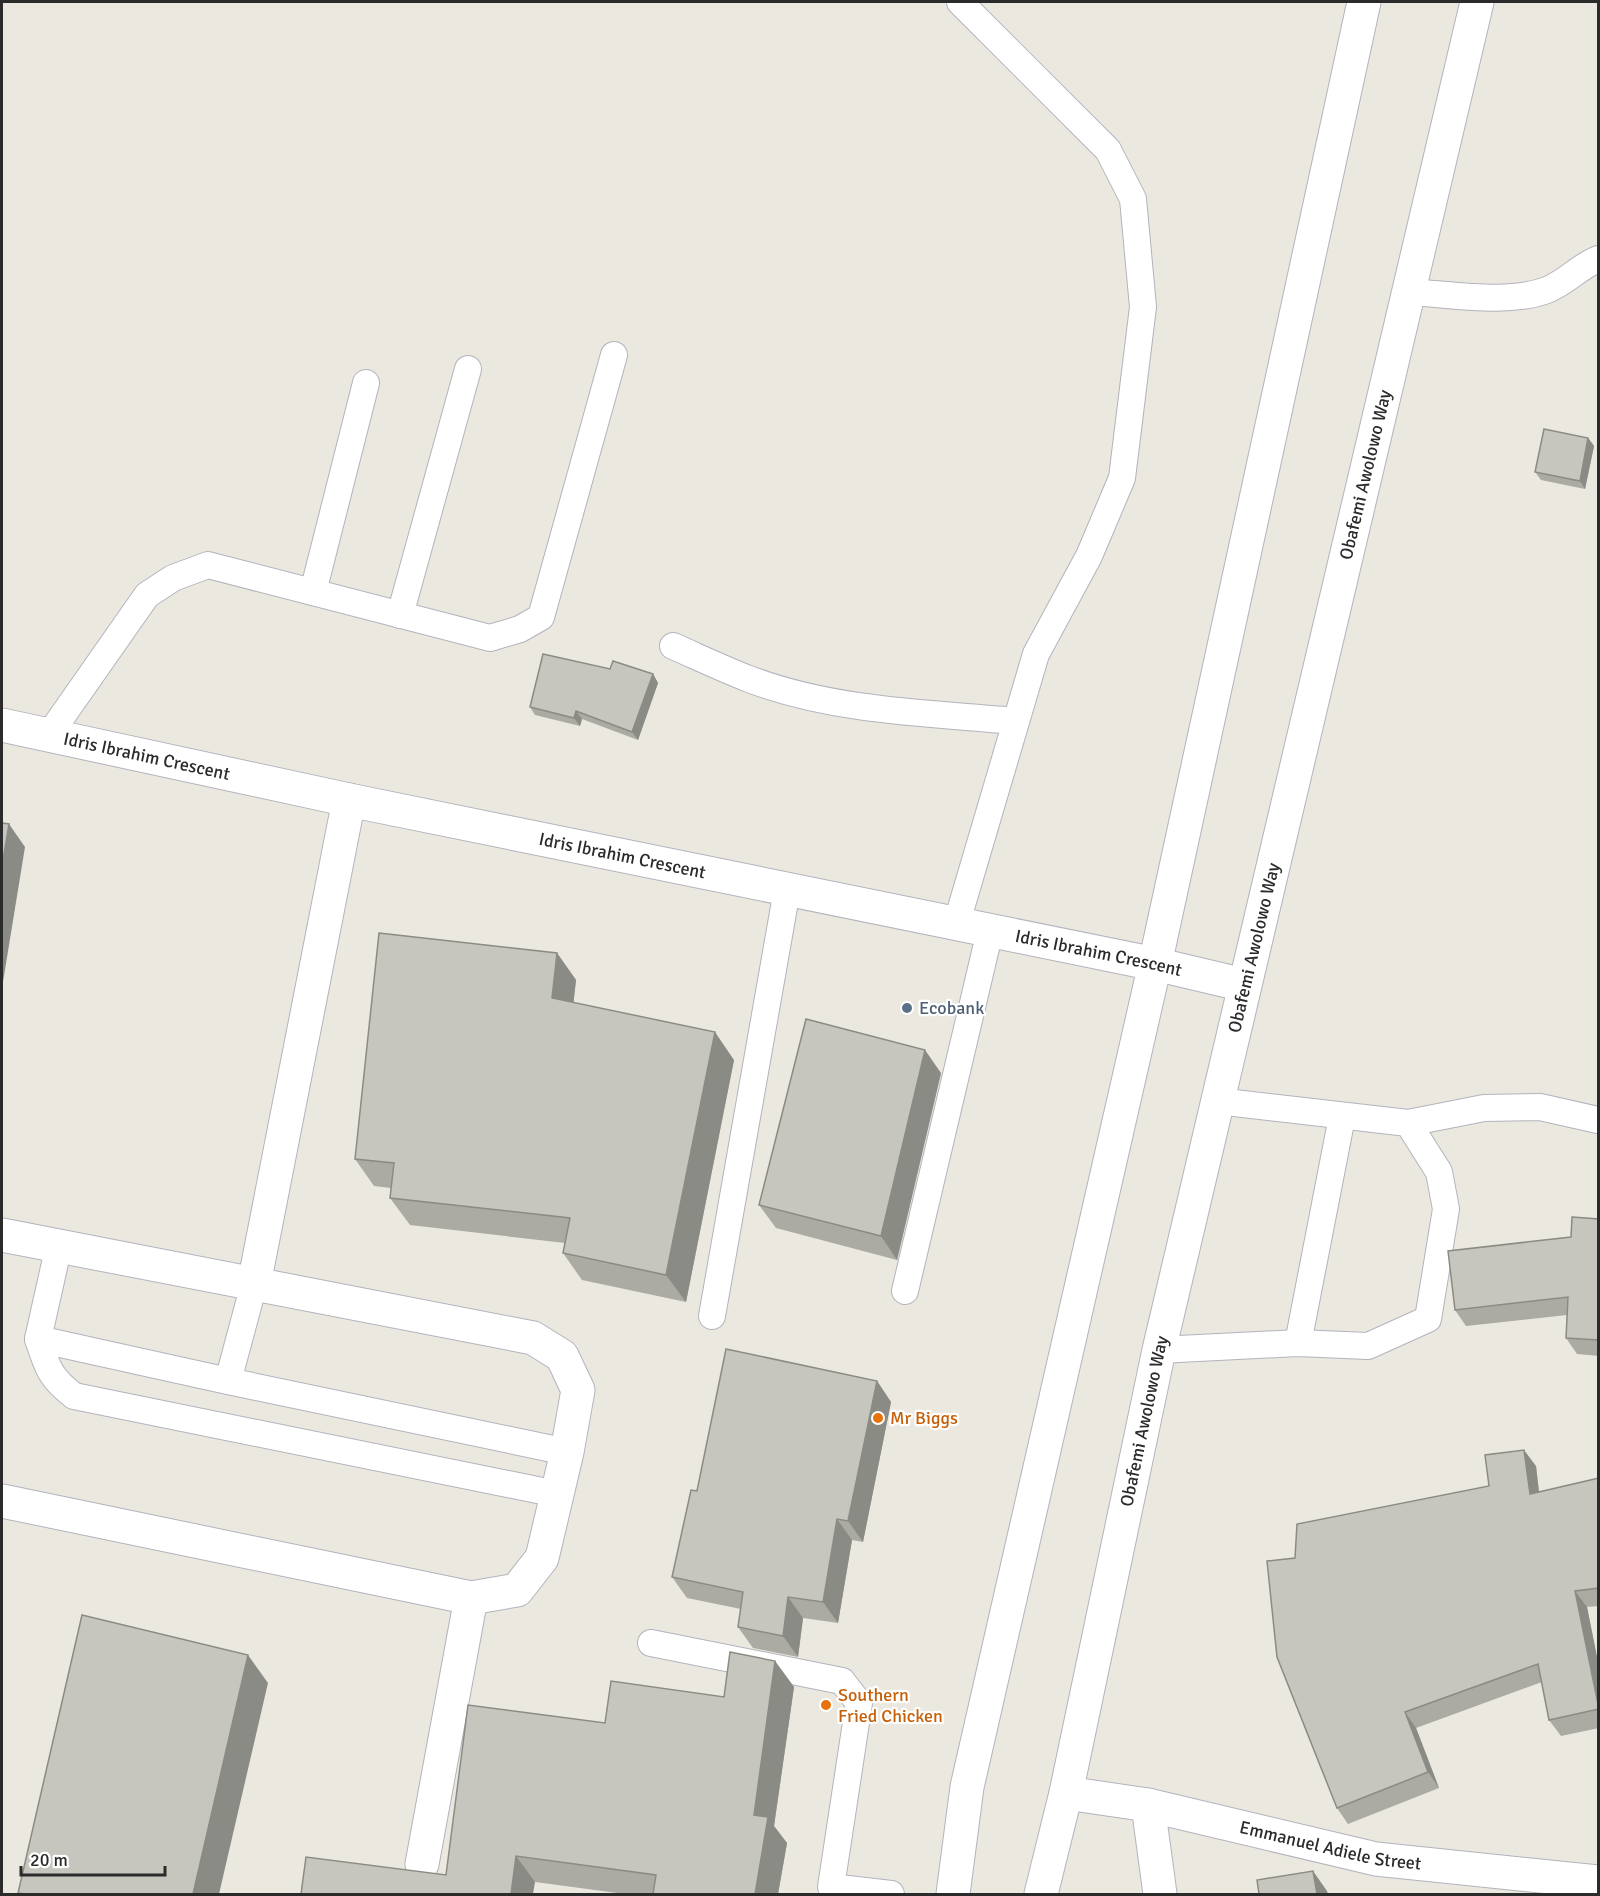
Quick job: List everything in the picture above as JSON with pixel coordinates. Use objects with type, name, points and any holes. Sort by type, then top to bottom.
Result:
[{"type":"street","points":[[953,1894],[968,1787],[1155,964],[1364,2]]},
{"type":"street","name":"Obafemi Awolowo Way","points":[[1041,1894],[1066,1793],[1159,1350],[1477,2]]},
{"type":"street","name":"Idris Ibrahim Crescent","points":[[2,725],[349,800],[1155,964],[1244,985]]},
{"type":"street","points":[[254,1284],[349,800]]},
{"type":"street","points":[[2,1234],[533,1338],[562,1356],[578,1390],[567,1452],[542,1558],[517,1590],[471,1598],[2,1501]]},
{"type":"street","points":[[422,1864],[471,1598]]},
{"type":"street","name":"Emmanuel Adiele Street","points":[[1066,1793],[1148,1805],[1376,1859],[1599,1882]]},
{"type":"street","points":[[1148,1805],[1160,1894]]},
{"type":"lane","points":[[956,925],[1036,654],[1089,556],[1122,478],[1143,308],[1133,199],[1108,150],[960,2]]},
{"type":"lane","points":[[1408,292],[1521,298],[1568,280],[1589,262],[1599,259]]},
{"type":"lane","points":[[49,735],[147,595],[173,578],[208,565],[490,638],[520,629],[541,617],[614,355]]},
{"type":"lane","points":[[400,615],[468,369]]},
{"type":"lane","points":[[313,592],[366,383]]},
{"type":"lane","points":[[673,646],[750,679],[803,695],[856,705],[1016,721]]},
{"type":"lane","points":[[712,1316],[787,890]]},
{"type":"lane","points":[[905,1291],[990,931]]},
{"type":"lane","points":[[1217,1101],[1408,1124],[1484,1108],[1528,1107],[1540,1107],[1599,1120]]},
{"type":"lane","points":[[1298,1343],[1342,1117]]},
{"type":"lane","points":[[1159,1350],[1298,1343],[1368,1346],[1428,1319],[1446,1209],[1439,1172],[1408,1124]]},
{"type":"lane","points":[[59,1245],[38,1339],[48,1372],[58,1384],[74,1396],[557,1494]]},
{"type":"lane","points":[[228,1381],[254,1284]]},
{"type":"lane","points":[[38,1339],[567,1452]]},
{"type":"lane","points":[[651,1643],[842,1681],[851,1690],[859,1703],[830,1891],[891,1894]]},
{"type":"building","points":[[1544,429],[1588,438],[1580,481],[1535,472]]},
{"type":"building","points":[[543,654],[610,669],[613,661],[653,674],[632,732],[576,711],[574,718],[530,707]]},
{"type":"building","points":[[2,823],[9,824],[2,866]]},
{"type":"building","points":[[379,933],[557,953],[552,998],[715,1032],[666,1275],[563,1253],[570,1218],[390,1198],[394,1163],[355,1159]]},
{"type":"building","points":[[806,1019],[925,1050],[881,1236],[759,1205]]},
{"type":"building","points":[[1572,1217],[1599,1219],[1599,1340],[1566,1338],[1568,1297],[1455,1310],[1448,1251],[1571,1237]]},
{"type":"building","points":[[726,1349],[877,1381],[848,1521],[837,1519],[823,1602],[788,1597],[783,1636],[738,1627],[743,1592],[672,1577],[691,1490],[697,1491]]},
{"type":"building","points":[[1524,1450],[1530,1494],[1599,1478],[1599,1588],[1575,1591],[1599,1709],[1549,1720],[1538,1664],[1405,1712],[1428,1772],[1337,1808],[1277,1657],[1267,1561],[1295,1558],[1297,1524],[1489,1486],[1485,1455]]},
{"type":"building","points":[[82,1615],[248,1655],[193,1894],[18,1893]]},
{"type":"building","points":[[730,1652],[775,1661],[754,1815],[768,1817],[755,1894],[653,1894],[656,1875],[516,1856],[511,1894],[301,1894],[306,1857],[446,1875],[468,1705],[605,1723],[611,1681],[724,1697]]},
{"type":"building","points":[[1313,1871],[1317,1894],[1259,1894],[1257,1880]]},
{"type":"place","name":"Ecobank","points":[[907,1008]]},
{"type":"place","name":"Mr Biggs","points":[[878,1418]]},
{"type":"place","name":"Southern Fried Chicken","points":[[826,1705]]}]
